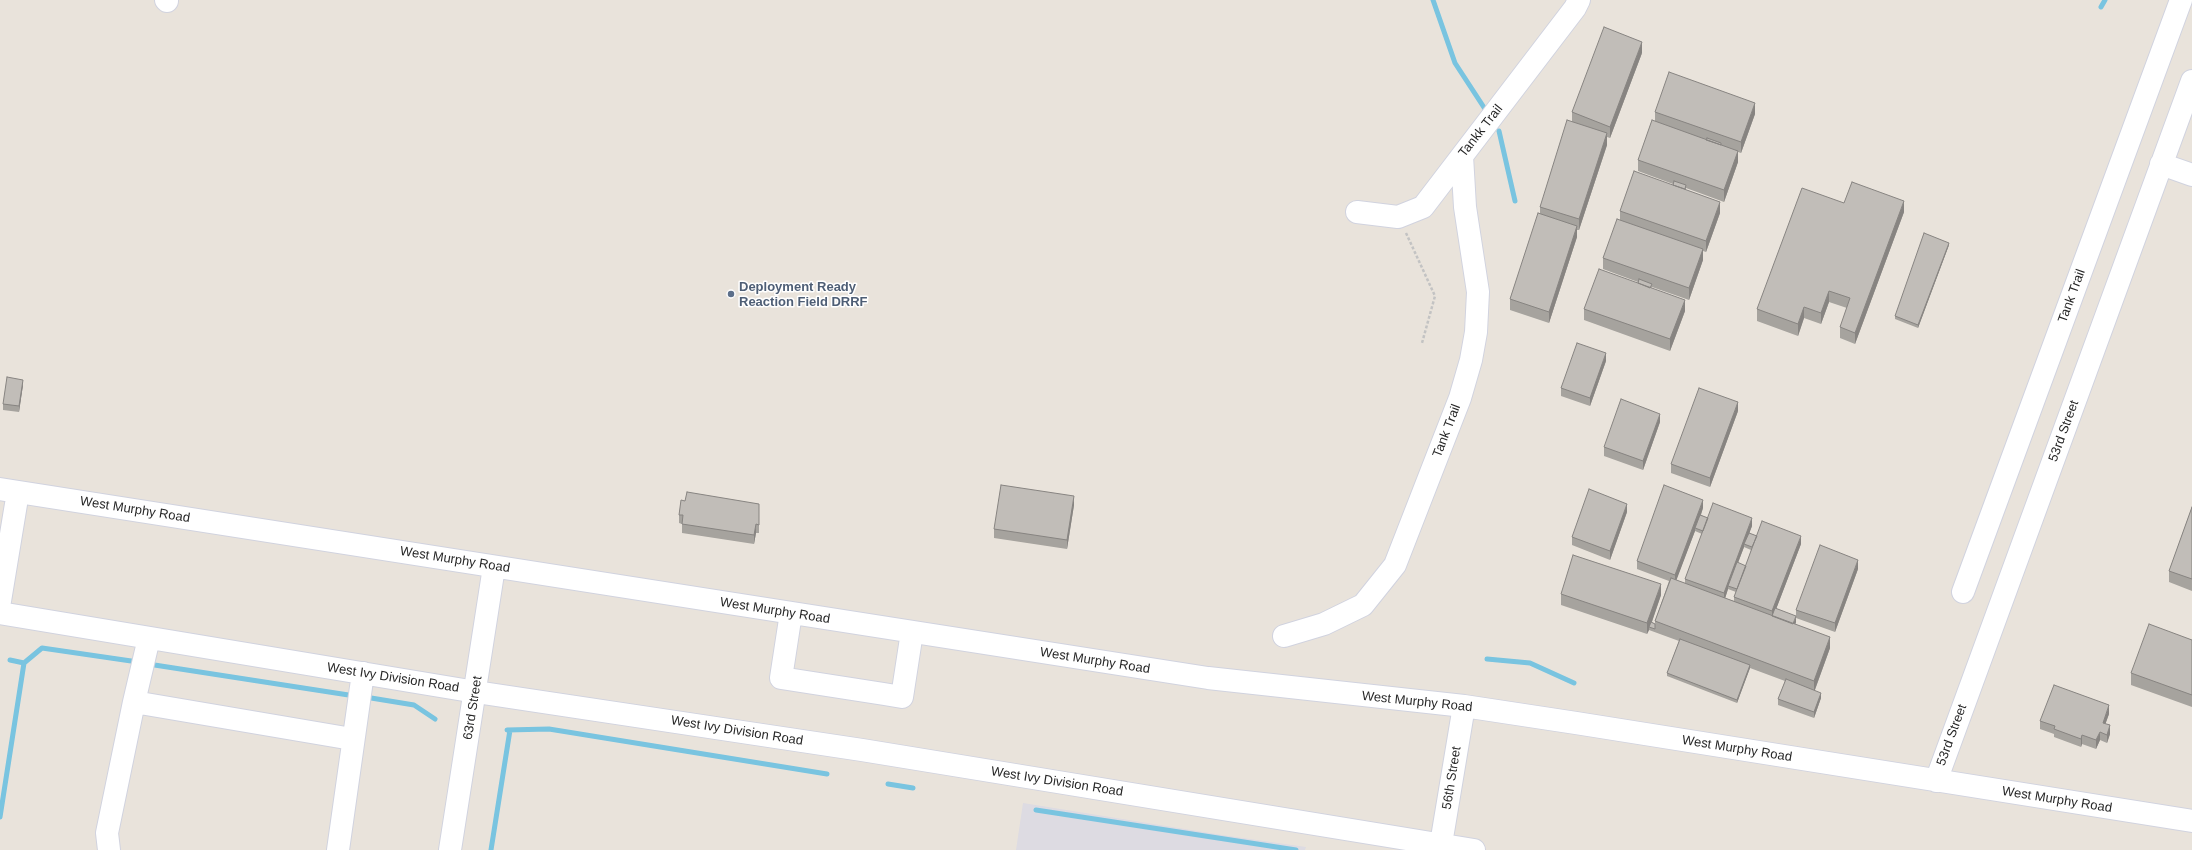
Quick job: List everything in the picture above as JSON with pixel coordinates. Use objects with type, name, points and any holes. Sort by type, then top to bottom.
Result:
[{"type":"street","name":"Tankk Trail","points":[[1357,212],[1398,217],[1423,207],[1575,8],[1579,0]]},
{"type":"street","name":"Tank Trail","points":[[1963,592],[2181,0]]},
{"type":"street","name":"53rd Street","points":[[1936,781],[2192,81]]},
{"type":"street","name":"Tank Trail","points":[[1284,636],[1324,624],[1363,605],[1395,565],[1460,398],[1471,360],[1476,332],[1478,292],[1465,207],[1462,156]]},
{"type":"street","points":[[2162,164],[2192,176]]},
{"type":"street","points":[[0,601],[9,491]]},
{"type":"street","name":"West Murphy Road","points":[[9,491],[1208,678],[1464,706],[2192,821]]},
{"type":"street","name":"63rd Street","points":[[450,850],[476,692],[494,566]]},
{"type":"street","name":"West Ivy Division Road","points":[[0,613],[476,692],[869,751],[1441,848],[1474,850]]},
{"type":"street","points":[[791,613],[781,678],[902,697],[912,632]]},
{"type":"street","points":[[109,850],[107,833],[149,638]]},
{"type":"street","points":[[338,850],[352,739],[363,673]]},
{"type":"street","points":[[134,702],[352,739]]},
{"type":"street","name":"56th Street","points":[[1441,848],[1464,706]]},
{"type":"path","points":[[1398,217],[1435,296],[1422,342]]},
{"type":"shaded area","points":[[1023,803],[1306,847],[1305,850],[1016,850]]},
{"type":"building","points":[[1604,27],[1642,42],[1610,127],[1572,112]]},
{"type":"building","points":[[1669,72],[1755,103],[1741,142],[1655,112]]},
{"type":"building","points":[[1567,120],[1607,133],[1579,219],[1540,207]]},
{"type":"building","points":[[1652,120],[1738,151],[1724,190],[1638,160]]},
{"type":"building","points":[[1707,138],[1721,143],[1721,145],[1706,140]]},
{"type":"building","points":[[1634,171],[1720,202],[1706,241],[1620,211]]},
{"type":"building","points":[[1674,181],[1686,185],[1685,189],[1673,185]]},
{"type":"building","points":[[1852,182],[1904,201],[1855,333],[1840,327],[1850,298],[1829,291],[1821,313],[1804,307],[1798,324],[1757,309],[1802,188],[1844,203]]},
{"type":"building","points":[[1538,213],[1577,226],[1549,312],[1510,299]]},
{"type":"building","points":[[1617,219],[1703,249],[1689,288],[1603,258]]},
{"type":"building","points":[[1924,233],[1949,243],[1918,325],[1895,316]]},
{"type":"building","points":[[1599,269],[1685,300],[1670,339],[1584,309]]},
{"type":"building","points":[[1639,279],[1652,284],[1650,288],[1638,283]]},
{"type":"building","points":[[1577,343],[1606,353],[1590,398],[1561,388]]},
{"type":"building","points":[[7,377],[23,380],[19,406],[3,404]]},
{"type":"building","points":[[1699,388],[1738,402],[1710,478],[1671,464]]},
{"type":"building","points":[[1621,399],[1660,414],[1643,461],[1604,447]]},
{"type":"building","points":[[1001,485],[1074,496],[1067,540],[994,529]]},
{"type":"building","points":[[1664,485],[1703,500],[1675,575],[1637,561]]},
{"type":"building","points":[[1589,489],[1627,504],[1610,551],[1572,537]]},
{"type":"building","points":[[687,492],[759,504],[759,525],[756,524],[754,535],[682,524],[683,515],[679,515],[681,500],[685,501]]},
{"type":"building","points":[[1713,503],[1752,518],[1724,593],[1685,579]]},
{"type":"building","points":[[2192,507],[2192,579],[2169,571]]},
{"type":"building","points":[[1700,515],[1708,518],[1703,531],[1695,528]]},
{"type":"building","points":[[1762,521],[1801,536],[1772,611],[1734,597]]},
{"type":"building","points":[[1749,533],[1757,536],[1752,547],[1744,544]]},
{"type":"building","points":[[1820,545],[1858,560],[1835,623],[1796,610]]},
{"type":"building","points":[[1573,555],[1661,584],[1647,623],[1561,594]]},
{"type":"building","points":[[1737,562],[1746,566],[1737,589],[1728,586]]},
{"type":"building","points":[[1671,578],[1830,637],[1814,681],[1655,621]]},
{"type":"building","points":[[1775,608],[1796,616],[1793,624],[1772,616]]},
{"type":"building","points":[[1651,622],[1655,624],[1655,629],[1649,627]]},
{"type":"building","points":[[2149,624],[2192,640],[2192,695],[2131,673]]},
{"type":"building","points":[[1680,639],[1750,665],[1737,700],[1667,673]]},
{"type":"building","points":[[1786,679],[1821,693],[1814,712],[1778,699]]},
{"type":"building","points":[[2054,685],[2109,705],[2103,723],[2110,725],[2107,735],[2100,732],[2096,740],[2082,735],[2081,739],[2054,729],[2055,726],[2040,721]]},
{"type":"waterway","points":[[1433,0],[1455,63],[1485,109]]},
{"type":"waterway","points":[[2101,7],[2105,0]]},
{"type":"waterway","points":[[1499,131],[1515,201]]},
{"type":"waterway","points":[[24,663],[42,648],[138,662]]},
{"type":"waterway","points":[[1487,659],[1530,663],[1574,683]]},
{"type":"waterway","points":[[0,817],[24,663],[10,660]]},
{"type":"waterway","points":[[148,664],[355,696]]},
{"type":"waterway","points":[[365,697],[414,705],[435,719]]},
{"type":"waterway","points":[[507,730],[549,729],[827,774]]},
{"type":"waterway","points":[[491,850],[510,730]]},
{"type":"waterway","points":[[888,784],[913,788]]},
{"type":"waterway","points":[[1036,810],[1296,850]]},
{"type":"place","name":"Deployment Ready Reaction Field DRRF","points":[[731,294]]}]
